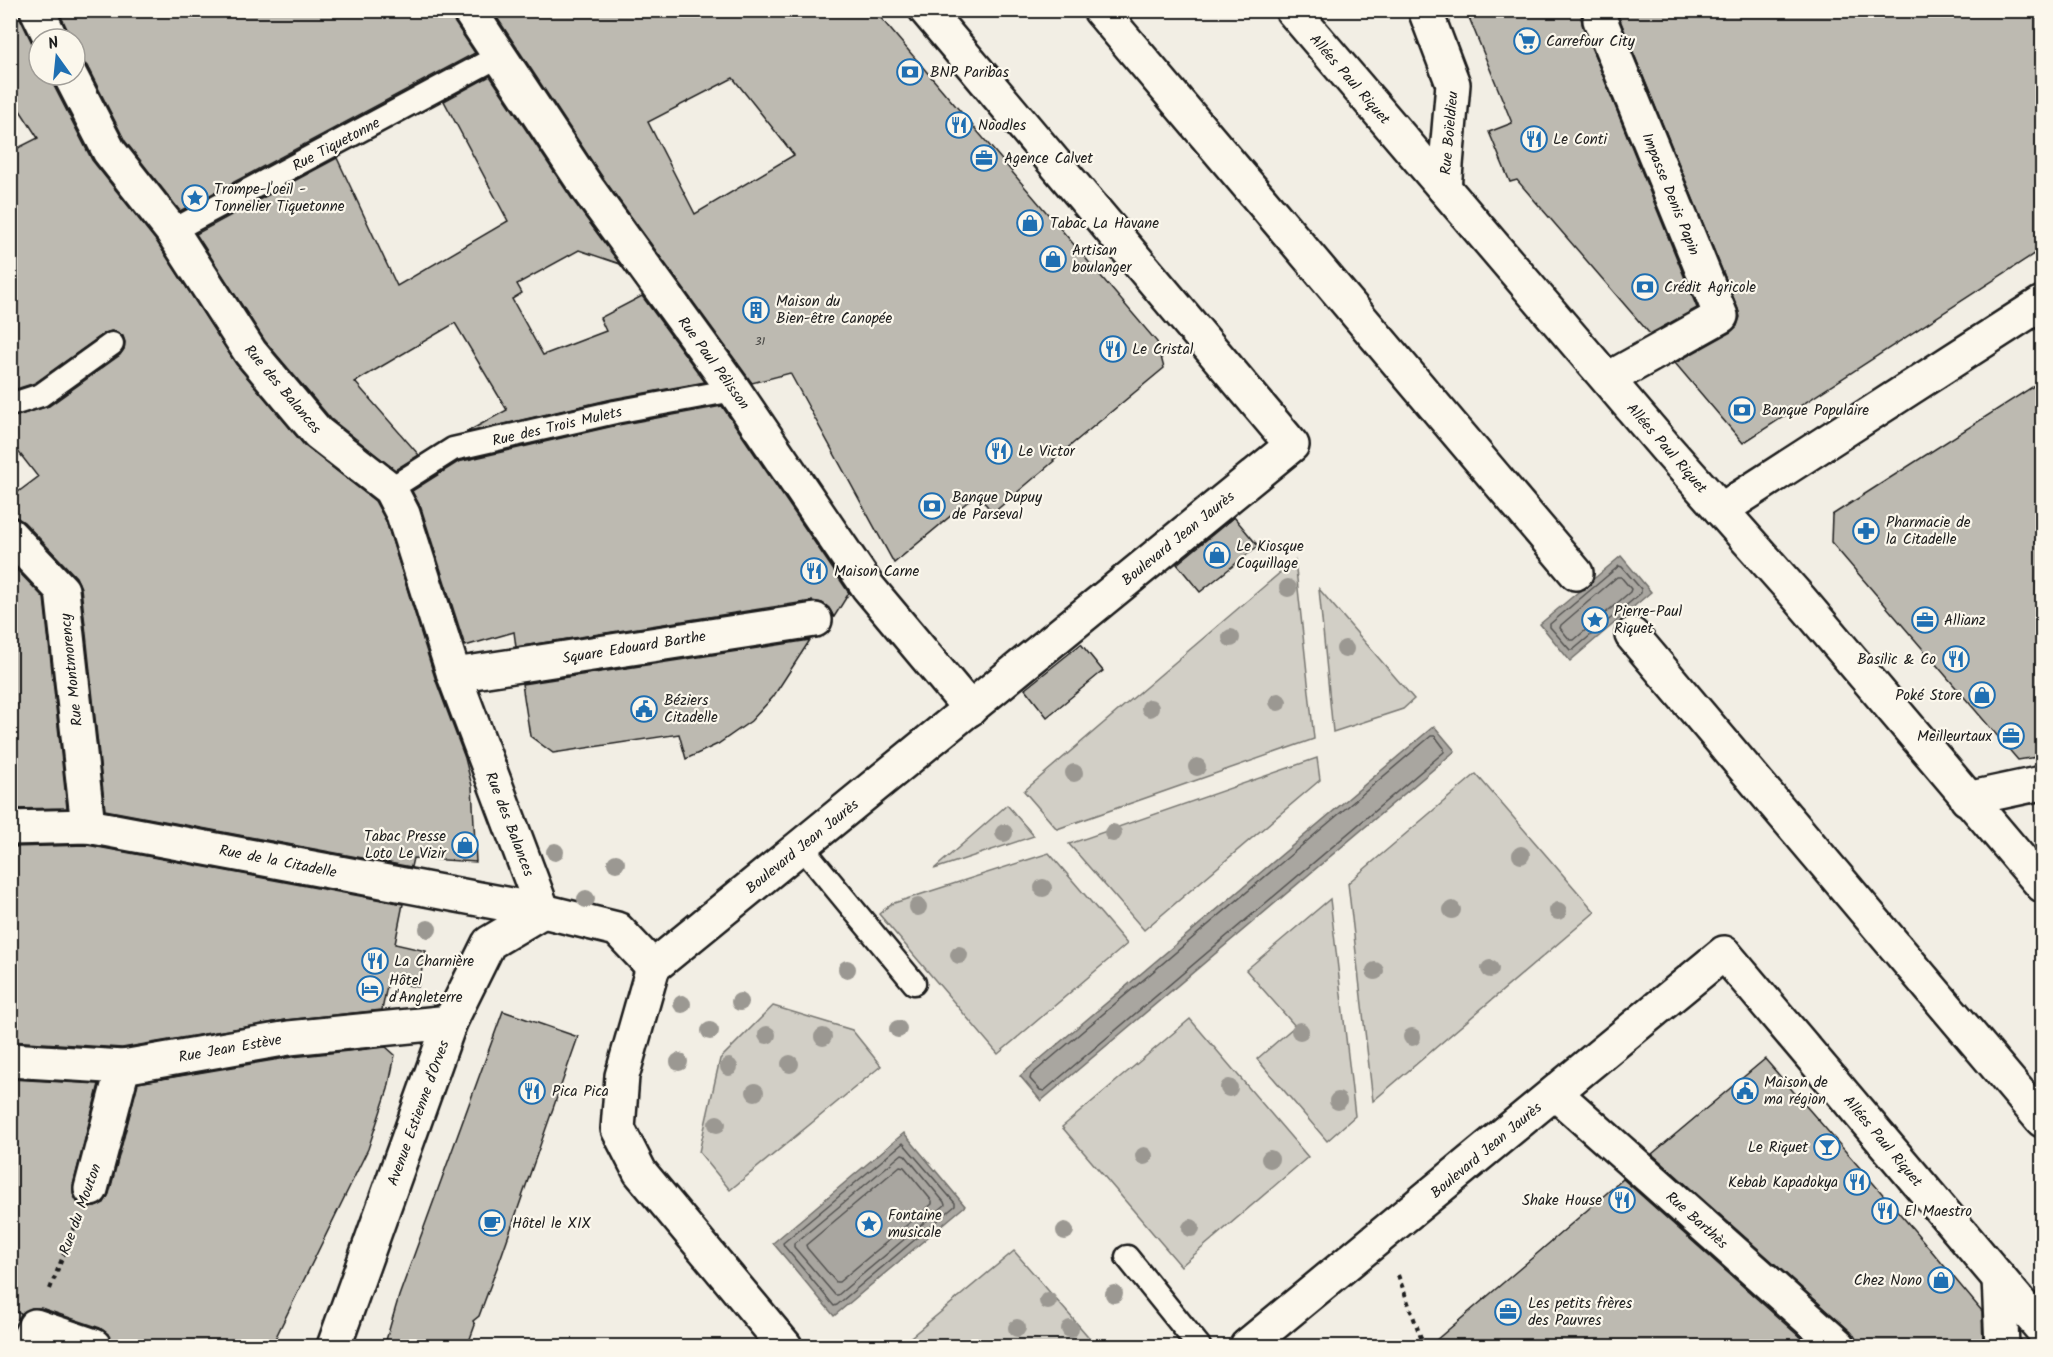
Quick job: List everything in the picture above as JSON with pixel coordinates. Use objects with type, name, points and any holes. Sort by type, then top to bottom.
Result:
[{"type":"street","points":[[37,10],[45,27]]},
{"type":"street","name":"Rue Paul Pélisson","points":[[469,10],[588,189],[734,390],[868,587],[970,709]]},
{"type":"street","name":"Boulevard Jean Jaurès","points":[[653,967],[1292,445],[926,10]]},
{"type":"street","points":[[1100,10],[1576,573]]},
{"type":"street","name":"Allées Paul Riquet","points":[[1292,10],[2043,885]]},
{"type":"street","name":"Rue Boïeldieu","points":[[1425,10],[1453,84],[1444,188]]},
{"type":"street","name":"Impasse Denis Papin","points":[[1600,20],[1721,316],[1608,379]]},
{"type":"street","name":"Rue des Balances","points":[[76,87],[109,151],[172,231],[250,352],[318,433],[390,489],[403,514],[454,675],[543,911]]},
{"type":"street","points":[[1721,510],[2043,303]]},
{"type":"street","name":"Rue Montmorency","points":[[10,535],[62,590],[88,826]]},
{"type":"street","name":"Square Edouard Barthe","points":[[454,675],[815,620]]},
{"type":"street","points":[[1632,635],[2043,1120]]},
{"type":"street","points":[[1968,799],[2043,783]]},
{"type":"street","name":"Rue de la Citadelle","points":[[10,828],[88,826],[543,911],[617,929],[653,967]]},
{"type":"street","name":"Avenue Estienne d'Orves","points":[[334,1347],[450,1022],[489,943],[543,911]]},
{"type":"street","name":"Boulevard Jean Jaurès","points":[[1247,1347],[1724,953]]},
{"type":"street","name":"Allées Paul Riquet","points":[[1724,953],[2043,1329]]},
{"type":"street","points":[[653,967],[621,1076],[618,1129],[640,1172],[785,1347]]},
{"type":"street","name":"Rue Jean Estève","points":[[10,1060],[123,1067],[288,1038],[450,1022]]},
{"type":"street","name":"Rue du Mouton","points":[[91,1190],[123,1067]]},
{"type":"street","name":"Rue Barthès","points":[[1555,1093],[1839,1347]]},
{"type":"street","points":[[1999,1278],[2002,1347]]},
{"type":"street","points":[[30,1336],[94,1347]]},
{"type":"lane","name":"Rue Tiquetonne","points":[[172,231],[499,56]]},
{"type":"lane","points":[[10,405],[41,395],[112,344]]},
{"type":"lane","name":"Rue des Trois Mulets","points":[[390,489],[453,449],[615,412],[734,390]]},
{"type":"lane","points":[[801,846],[914,983]]},
{"type":"lane","points":[[1127,1257],[1200,1347]]},
{"type":"path","name":"Rue du Mouton","points":[[30,1336],[91,1190]]},
{"type":"path","points":[[1384,1234],[1424,1347]]},
{"type":"shaded area","points":[[1295,560],[1314,739],[1057,829],[1024,791]]},
{"type":"shaded area","points":[[1319,589],[1414,699],[1403,709],[1333,732]]},
{"type":"shaded area","points":[[1317,758],[1320,780],[1144,930],[1069,844]]},
{"type":"shaded area","points":[[1476,774],[1595,912],[1373,1101],[1348,883]]},
{"type":"shaded area","points":[[1007,805],[1034,836],[934,869]]},
{"type":"shaded area","points":[[1049,853],[1127,944],[998,1054],[879,914],[891,904]]},
{"type":"shaded area","points":[[1330,899],[1355,1116],[1327,1141],[1257,1059],[1295,1026],[1246,970]]},
{"type":"shaded area","points":[[773,1006],[852,1030],[881,1066],[730,1190],[699,1152],[720,1059]]},
{"type":"shaded area","points":[[1190,1019],[1308,1157],[1181,1266],[1062,1127]]},
{"type":"shaded area","points":[[1014,1251],[1093,1342],[1088,1346],[900,1346]]},
{"type":"water","points":[[1621,556],[1651,592],[1570,661],[1540,624]]},
{"type":"water","points":[[1434,726],[1455,751],[1041,1101],[1020,1076]]},
{"type":"water","name":"Fontaine musicale","points":[[904,1133],[965,1206],[834,1316],[773,1243]]},
{"type":"building","points":[[10,10],[19,10],[27,32],[27,87],[55,87],[92,160],[157,242],[236,364],[304,445],[375,501],[386,521],[436,681],[465,758],[472,786],[476,862],[413,858],[411,867],[105,810],[81,588],[76,577],[24,522],[16,517],[10,517],[10,498],[38,477],[10,441],[10,418],[49,406],[120,355],[125,342],[123,336],[117,332],[105,333],[35,383],[10,391],[10,152],[38,138],[10,95]]},
{"type":"building","points":[[58,10],[450,10],[453,20],[475,53],[180,211],[125,141],[87,66],[87,27],[66,27]]},
{"type":"building","points":[[492,10],[874,10],[1157,342],[1164,368],[993,513],[977,494],[894,563],[790,373],[752,383],[603,178]],"holes":[[[733,78],[794,155],[695,214],[648,122]]]},
{"type":"building","points":[[1466,10],[1584,10],[1581,18],[1583,27],[1697,308],[1650,334],[1517,180],[1510,182],[1489,132],[1512,123]]},
{"type":"building","points":[[1616,10],[2043,10],[2043,248],[1743,443],[1675,363],[1731,332],[1737,326],[1740,317]]},
{"type":"building","points":[[490,76],[572,199],[620,264],[579,250],[517,284],[522,293],[512,299],[543,355],[606,331],[600,318],[642,296],[705,382],[612,399],[465,433],[507,410],[455,323],[355,382],[419,455],[395,470],[331,419],[265,341],[196,234],[337,158],[397,286],[508,221],[444,101]]},
{"type":"building","points":[[2043,380],[2043,756],[2018,760],[1831,542],[1832,515]]},
{"type":"building","points":[[722,406],[849,593],[834,617],[829,608],[822,603],[812,601],[516,647],[514,632],[465,646],[421,508],[412,491],[458,462],[618,425]]},
{"type":"building","name":"Le Kiosque Coquillage","points":[[1234,517],[1258,546],[1200,592],[1177,564]]},
{"type":"building","points":[[10,563],[44,598],[67,808],[10,809]]},
{"type":"building","name":"Béziers Citadelle","points":[[810,640],[773,697],[751,721],[718,744],[686,759],[679,734],[553,753],[530,736],[522,684]]},
{"type":"building","points":[[1081,644],[1103,671],[1047,717],[1025,689]]},
{"type":"building","points":[[87,845],[403,904],[395,944],[426,951],[418,987],[388,981],[382,1010],[286,1020],[122,1048],[10,1041],[10,847]]},
{"type":"building","points":[[503,1011],[578,1037],[501,1257],[479,1316],[473,1321],[475,1325],[467,1347],[384,1347],[399,1296]]},
{"type":"building","points":[[386,1047],[395,1055],[388,1089],[368,1149],[271,1347],[112,1347],[108,1334],[100,1328],[41,1308],[32,1308],[21,1314],[10,1310],[10,1079],[99,1084],[73,1185],[73,1194],[77,1202],[86,1207],[95,1207],[104,1203],[109,1194],[138,1083],[292,1057]]},
{"type":"building","points":[[1765,1059],[1982,1311],[1983,1347],[1857,1347],[1857,1340],[1851,1332],[1652,1154]]},
{"type":"building","points":[[1623,1179],[1811,1347],[1428,1347],[1524,1265]]},
{"type":"place","name":"Carrefour City","points":[[1527,41]]},
{"type":"place","name":"BNP Paribas","points":[[910,72]]},
{"type":"place","name":"Noodles","points":[[959,125]]},
{"type":"place","name":"Le Conti","points":[[1534,139]]},
{"type":"place","name":"Agence Calvet","points":[[984,158]]},
{"type":"place","name":"Trompe-l'oeil - Tonnelier Tiquetonne","points":[[195,198]]},
{"type":"place","name":"Tabac La Havane","points":[[1030,223]]},
{"type":"place","name":"Artisan boulanger","points":[[1053,259]]},
{"type":"place","name":"Crédit Agricole","points":[[1645,287]]},
{"type":"place","name":"Maison du Bien-être Canopée","points":[[756,310]]},
{"type":"place","name":"Le Cristal","points":[[1113,349]]},
{"type":"place","name":"Banque Populaire","points":[[1742,410]]},
{"type":"place","name":"Le Victor","points":[[999,451]]},
{"type":"place","name":"Banque Dupuy de Parseval","points":[[932,506]]},
{"type":"place","name":"Pharmacie de la Citadelle","points":[[1866,531]]},
{"type":"place","name":"Le Kiosque Coquillage","points":[[1217,555]]},
{"type":"place","name":"Maison Carne","points":[[814,571]]},
{"type":"place","name":"Pierre-Paul Riquet","points":[[1595,620]]},
{"type":"place","name":"Allianz","points":[[1925,620]]},
{"type":"place","name":"Basilic & Co","points":[[1956,659]]},
{"type":"place","name":"Poké Store","points":[[1982,695]]},
{"type":"place","name":"Béziers Citadelle","points":[[644,709]]},
{"type":"place","name":"Meilleurtaux","points":[[2011,736]]},
{"type":"place","name":"Tabac Presse Loto Le Vizir","points":[[465,845]]},
{"type":"place","name":"La Charnière","points":[[375,961]]},
{"type":"place","name":"Hôtel d'Angleterre","points":[[370,989]]},
{"type":"place","name":"Pica Pica","points":[[532,1091]]},
{"type":"place","name":"Maison de ma région","points":[[1745,1091]]},
{"type":"place","name":"Le Riquet","points":[[1827,1147]]},
{"type":"place","name":"Kebab Kapadokya","points":[[1857,1182]]},
{"type":"place","name":"Shake House","points":[[1622,1200]]},
{"type":"place","name":"El Maestro","points":[[1885,1211]]},
{"type":"place","name":"Hôtel le XIX","points":[[492,1223]]},
{"type":"place","name":"Fontaine musicale","points":[[869,1224]]},
{"type":"place","name":"Chez Nono","points":[[1941,1280]]},
{"type":"place","name":"Les petits frères des Pauvres","points":[[1508,1312]]}]
